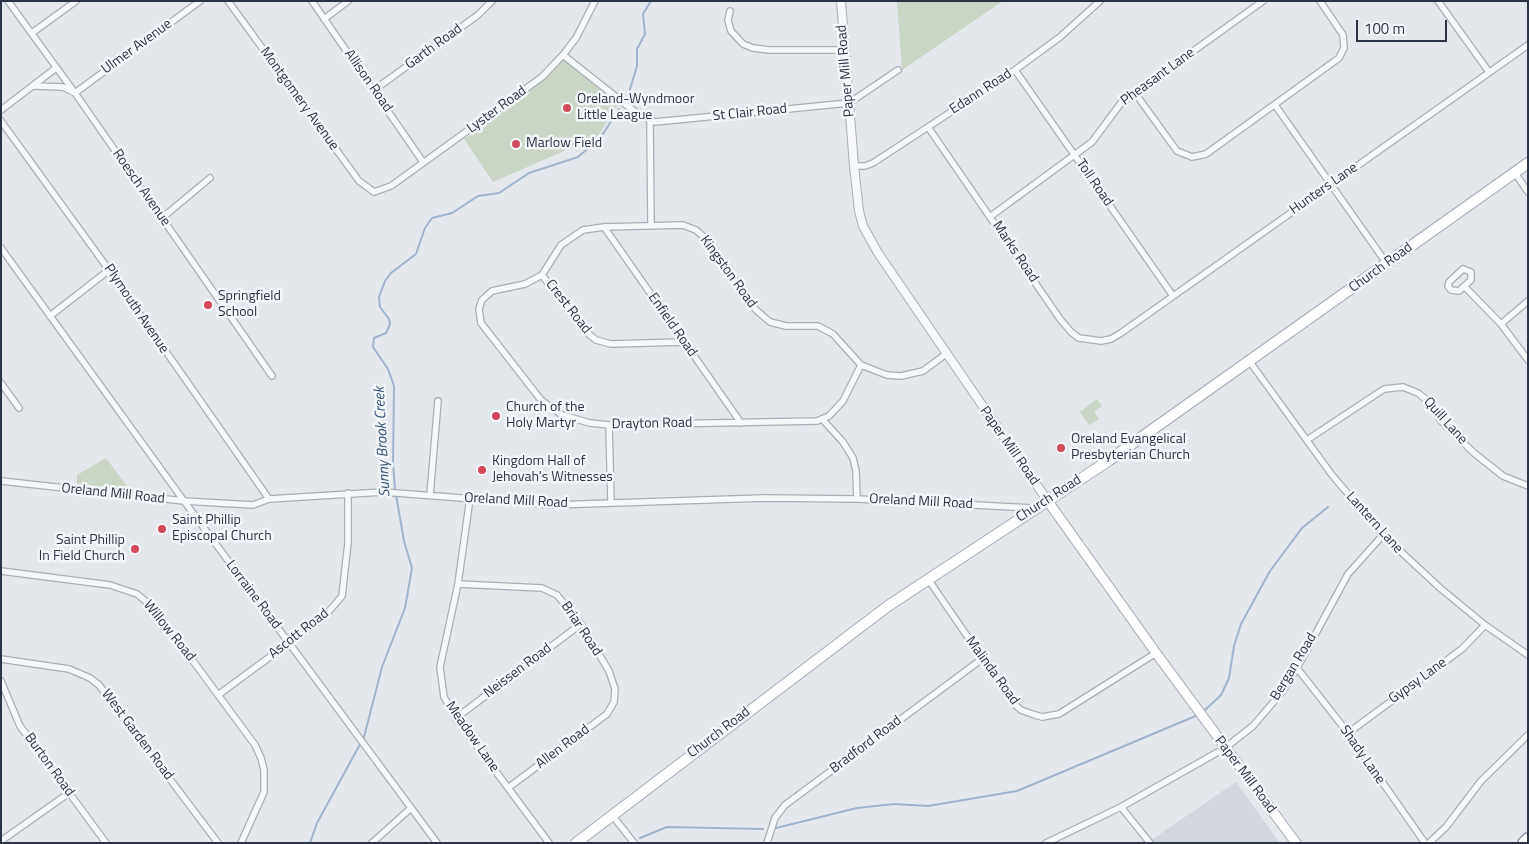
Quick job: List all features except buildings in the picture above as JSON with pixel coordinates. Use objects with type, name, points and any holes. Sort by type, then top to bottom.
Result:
[{"type":"highway","points":[[1524,843],[1528,839]]},
{"type":"main road","name":"Church Road","points":[[576,843],[804,668],[928,579],[1108,461],[1528,163]]},
{"type":"main road","name":"Paper Mill Road","points":[[1047,500],[1225,748],[1296,843]]},
{"type":"street","name":"Roesch Avenue","points":[[8,1],[75,93],[272,376]]},
{"type":"street","points":[[32,34],[76,1]]},
{"type":"street","name":"Ulmer Avenue","points":[[75,93],[200,1]]},
{"type":"street","name":"Montgomery Avenue","points":[[228,1],[358,181],[374,192]]},
{"type":"street","name":"Allison Road","points":[[312,1],[423,162]]},
{"type":"street","points":[[324,19],[348,1]]},
{"type":"street","name":"Garth Road","points":[[374,90],[478,15],[492,1]]},
{"type":"street","name":"Lyster Road","points":[[374,192],[391,186],[542,77],[563,55],[583,26],[595,1]]},
{"type":"street","name":"Paper Mill Road","points":[[841,1],[859,211],[868,235],[946,354],[1047,500]]},
{"type":"street","name":"Edann Road","points":[[854,166],[873,163],[1015,70],[1060,37],[1100,1]]},
{"type":"street","name":"Pheasant Lane","points":[[991,216],[1092,142],[1114,110],[1135,93],[1264,1]]},
{"type":"street","points":[[1135,93],[1173,148],[1180,153],[1192,156],[1206,154],[1333,64],[1342,54],[1343,35],[1320,1]]},
{"type":"street","points":[[1438,1],[1489,72]]},
{"type":"street","points":[[730,11],[728,20],[731,31],[743,44],[753,48],[769,50],[844,50]]},
{"type":"street","name":"Hunters Lane","points":[[1121,333],[1528,45]]},
{"type":"street","points":[[563,55],[650,121],[652,225]]},
{"type":"street","points":[[1,110],[35,86],[56,68]]},
{"type":"street","points":[[849,103],[898,70]]},
{"type":"street","name":"Toll Road","points":[[1015,70],[1173,296]]},
{"type":"street","points":[[35,86],[63,87],[75,93]]},
{"type":"street","name":"St Clair Road","points":[[650,121],[849,103]]},
{"type":"street","points":[[1275,105],[1387,264]]},
{"type":"street","name":"Plymouth Avenue","points":[[1,121],[109,270],[269,499]]},
{"type":"street","name":"Marks Road","points":[[928,127],[1060,319],[1071,332],[1087,340],[1101,341],[1111,339],[1121,333]]},
{"type":"street","points":[[1515,173],[1528,192]]},
{"type":"street","points":[[162,218],[210,178]]},
{"type":"street","name":"Kingston Road","points":[[542,275],[561,245],[570,237],[583,230],[604,227],[683,225],[699,232],[763,318],[779,325],[811,325],[826,330],[861,365],[880,373],[901,376],[922,370],[946,354]]},
{"type":"street","name":"Enfield Road","points":[[604,227],[741,423]]},
{"type":"street","name":"Lorraine Road","points":[[1,248],[184,502],[437,843]]},
{"type":"street","points":[[1466,269],[1471,272],[1472,278],[1466,287],[1453,291],[1448,284],[1460,272],[1466,269]]},
{"type":"street","points":[[50,316],[109,270]]},
{"type":"street","name":"Drayton Road","points":[[542,275],[526,284],[492,291],[482,300],[479,313],[481,323],[541,400],[569,419],[609,425],[808,422],[823,420]]},
{"type":"street","name":"Crest Road","points":[[542,275],[585,331],[596,340],[611,344],[684,342]]},
{"type":"street","points":[[1466,287],[1501,324],[1528,360]]},
{"type":"street","points":[[1501,324],[1528,301]]},
{"type":"street","name":"Lantern Lane","points":[[1250,362],[1307,440],[1383,535],[1422,573],[1484,625],[1528,655]]},
{"type":"street","points":[[857,499],[856,471],[853,458],[843,442],[823,420],[833,413],[843,401],[861,365]]},
{"type":"street","points":[[1,383],[19,408]]},
{"type":"street","name":"Quill Lane","points":[[1307,440],[1384,389],[1403,387],[1418,393],[1429,402],[1441,420],[1474,453],[1503,476],[1528,486]]},
{"type":"street","points":[[430,495],[438,401]]},
{"type":"street","points":[[609,425],[611,502]]},
{"type":"street","name":"Oreland Mill Road","points":[[1,481],[184,502],[252,505],[269,499],[348,493],[400,493],[553,505],[764,498],[857,499],[1034,508]]},
{"type":"street","name":"Ascott Road","points":[[218,695],[324,617],[342,596],[348,544],[348,493]]},
{"type":"street","name":"Meadow Lane","points":[[470,498],[458,584],[440,667],[444,696],[456,718],[549,843]]},
{"type":"street","name":"Bergan Road","points":[[1046,843],[1121,807],[1225,748],[1253,726],[1282,692],[1298,668],[1341,584],[1354,565],[1383,535]]},
{"type":"street","name":"Willow Road","points":[[1,571],[110,585],[137,594],[154,608],[254,744],[261,758],[264,770],[264,792],[256,814],[241,843]]},
{"type":"street","name":"Malinda Road","points":[[928,579],[1013,703],[1021,710],[1042,717],[1059,714],[1156,652]]},
{"type":"street","name":"Briar Road","points":[[458,584],[542,588],[557,595],[581,624],[609,671],[614,689],[614,702]]},
{"type":"street","name":"Neissen Road","points":[[456,718],[581,624]]},
{"type":"street","name":"Gypsy Lane","points":[[1348,733],[1462,649],[1484,625]]},
{"type":"street","name":"West Garden Road","points":[[1,659],[69,669],[90,678],[99,685],[218,843]]},
{"type":"street","name":"Bradford Road","points":[[767,843],[775,818],[785,805],[982,659]]},
{"type":"street","name":"Shady Lane","points":[[1298,668],[1348,733],[1425,843]]},
{"type":"street","name":"Burton Road","points":[[1,682],[20,726],[106,843]]},
{"type":"street","name":"Allen Road","points":[[508,788],[607,714],[614,702]]},
{"type":"street","points":[[1429,843],[1446,827],[1481,781],[1528,735]]},
{"type":"street","points":[[3,841],[69,793]]},
{"type":"street","points":[[1121,807],[1150,843]]},
{"type":"street","points":[[372,843],[411,808]]},
{"type":"street","points":[[612,815],[634,843]]},
{"type":"shaded area","points":[[1236,782],[1280,843],[1147,843]]},
{"type":"green space","points":[[897,1],[1003,1],[902,70]]},
{"type":"green space","name":"Marlow Field","points":[[564,60],[618,104],[598,136],[493,182],[464,139],[516,103]]},
{"type":"green space","points":[[1097,399],[1102,406],[1094,412],[1099,419],[1089,425],[1080,412]]},
{"type":"green space","points":[[106,458],[129,489],[77,484],[77,475]]},
{"type":"waterway","name":"Sunny Brook Creek","points":[[627,99],[637,66],[637,49],[645,34],[643,14],[651,1]]},
{"type":"waterway","name":"Sunny Brook Creek","points":[[310,843],[317,823],[364,737],[382,667],[405,608],[412,568],[404,541],[395,489],[393,463],[394,386],[388,369],[373,347],[374,338],[386,333],[390,324],[389,319],[380,307],[379,297],[385,281],[391,273],[416,254],[425,228],[432,218],[452,213],[478,196],[499,193],[529,173],[578,157],[601,137],[619,109]]},
{"type":"waterway","points":[[1204,711],[1221,695],[1229,678],[1234,646],[1241,624],[1270,571],[1302,528],[1328,507]]},
{"type":"waterway","points":[[776,828],[857,808],[894,804],[928,806],[1017,791],[1198,715]]},
{"type":"waterway","points":[[640,838],[667,827],[763,829]]},
{"type":"place","name":"Oreland-Wyndmoor Little League","points":[[567,108]]},
{"type":"place","name":"Marlow Field","points":[[516,144]]},
{"type":"place","name":"Springfield School","points":[[208,305]]},
{"type":"place","name":"Church of the Holy Martyr","points":[[496,416]]},
{"type":"place","name":"Oreland Evangelical Presbyterian Church","points":[[1061,448]]},
{"type":"place","name":"Kingdom Hall of Jehovah's Witnesses","points":[[482,470]]},
{"type":"place","name":"Saint Phillip Episcopal Church","points":[[162,529]]},
{"type":"place","name":"Saint Phillip In Field Church","points":[[135,549]]}]
